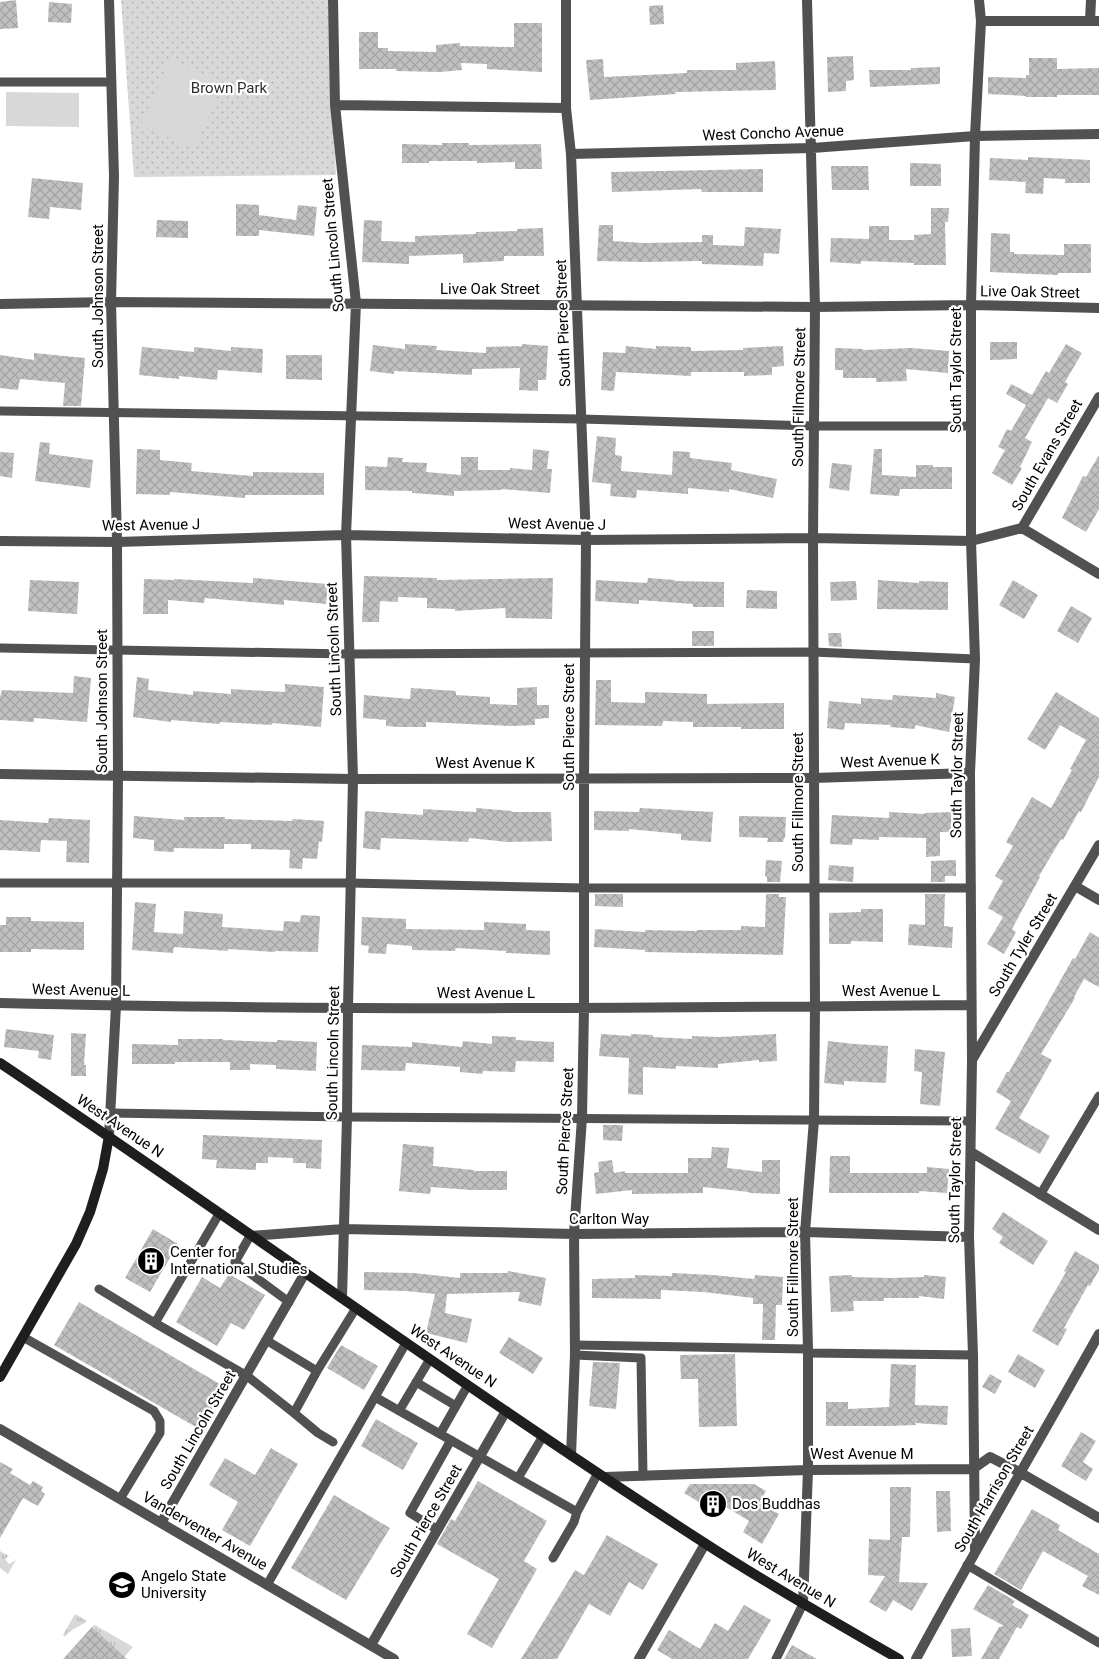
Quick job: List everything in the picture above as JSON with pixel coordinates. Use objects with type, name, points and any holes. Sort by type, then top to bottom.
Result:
[{"type":"main road","name":"West Avenue N","points":[[0,1063],[110,1136],[250,1236],[406,1343],[705,1544],[899,1659]]},
{"type":"main road","name":"South Johnson Street","points":[[0,1377],[68,1259],[90,1212],[103,1169],[110,1136]]},
{"type":"street","name":"South Johnson Street","points":[[109,0],[114,176],[111,302],[117,542],[118,776],[116,1006],[110,1136]]},
{"type":"street","name":"South Lincoln Street","points":[[333,0],[335,105],[356,303],[346,535],[353,779],[342,1298]]},
{"type":"street","name":"South Pierce Street","points":[[566,0],[566,108],[571,154],[578,305],[586,540],[584,1008],[582,1118],[574,1234],[575,1350],[571,1455]]},
{"type":"street","name":"South Fillmore Street","points":[[804,1604],[808,1470],[805,1232],[814,1120],[815,1006],[813,538],[815,307],[807,0]]},
{"type":"street","name":"South Taylor Street","points":[[975,1550],[973,1355],[969,1237],[972,1060],[970,773],[976,659],[971,541],[970,305],[975,136],[981,21],[980,0]]},
{"type":"street","points":[[981,21],[1095,21],[1090,0]]},
{"type":"street","points":[[335,105],[566,108]]},
{"type":"street","name":"West Concho Avenue","points":[[571,154],[812,148],[975,136],[1099,134]]},
{"type":"street","name":"Live Oak Street","points":[[0,304],[111,302],[815,307],[970,305],[1099,308]]},
{"type":"street","name":"South Evans Street","points":[[1022,528],[1099,397]]},
{"type":"street","points":[[1022,528],[1099,574]]},
{"type":"street","name":"West Avenue J","points":[[0,541],[117,542],[346,535],[586,540],[813,538],[971,541],[1022,528]]},
{"type":"street","name":"West Avenue K","points":[[0,774],[353,779],[813,778],[970,773]]},
{"type":"street","name":"South Tyler Street","points":[[972,1060],[1099,845]]},
{"type":"street","points":[[1075,886],[1099,900]]},
{"type":"street","name":"West Avenue L","points":[[0,1003],[116,1006],[584,1008],[971,1005]]},
{"type":"street","points":[[971,1152],[1099,1230]]},
{"type":"street","name":"Carlton Way","points":[[250,1236],[343,1229],[574,1234],[805,1232],[969,1237]]},
{"type":"street","name":"South Lincoln Street","points":[[161,1523],[305,1273]]},
{"type":"street","name":"South Harrison Street","points":[[916,1659],[975,1550],[1021,1473],[1099,1334]]},
{"type":"street","name":"South Pierce Street","points":[[371,1646],[481,1458],[506,1411]]},
{"type":"street","name":"Vanderventer Avenue","points":[[0,1429],[394,1659]]},
{"type":"street","name":"West Avenue M","points":[[602,1475],[643,1476],[808,1470],[973,1469],[990,1457],[1099,1518]]},
{"type":"street","points":[[639,1659],[705,1544]]},
{"type":"lane","points":[[0,82],[111,82]]},
{"type":"lane","points":[[0,411],[582,419],[814,426],[971,426]]},
{"type":"lane","points":[[0,648],[349,654],[813,652],[976,659]]},
{"type":"lane","points":[[0,883],[350,883],[584,888],[971,888]]},
{"type":"lane","points":[[1040,1195],[1099,1096]]},
{"type":"lane","points":[[111,1113],[347,1117],[971,1122]]},
{"type":"lane","points":[[155,1323],[219,1214]]},
{"type":"lane","points":[[250,1236],[235,1262],[289,1302]]},
{"type":"lane","points":[[98,1289],[247,1376],[318,1433],[334,1442]]},
{"type":"lane","points":[[294,1413],[317,1371],[356,1308]]},
{"type":"lane","points":[[23,1337],[154,1411],[160,1421],[160,1434],[120,1499]]},
{"type":"lane","points":[[266,1340],[317,1371]]},
{"type":"lane","points":[[267,1585],[406,1343]]},
{"type":"lane","points":[[575,1350],[808,1351],[973,1355]]},
{"type":"lane","points":[[575,1350],[641,1358],[643,1476]]},
{"type":"lane","points":[[399,1411],[430,1359]]},
{"type":"lane","points":[[416,1382],[456,1406]]},
{"type":"lane","points":[[440,1434],[468,1385]]},
{"type":"lane","points":[[375,1397],[577,1512]]},
{"type":"lane","points":[[518,1478],[543,1436]]},
{"type":"lane","points":[[438,1530],[410,1513],[451,1440]]},
{"type":"lane","points":[[553,1558],[574,1522],[577,1512],[602,1475]]},
{"type":"lane","points":[[967,1566],[1099,1643]]},
{"type":"lane","points":[[776,1659],[804,1604]]},
{"type":"green space","name":"Brown Park","points":[[121,0],[328,0],[336,175],[134,177]]},
{"type":"green space","points":[[170,59],[223,83],[194,149],[141,125]]},
{"type":"green space","points":[[6,92],[79,93],[79,127],[6,126]]},
{"type":"green space","points":[[0,1551],[9,1556],[5,1559],[9,1564],[16,1560],[8,1574],[0,1568]]},
{"type":"green space","points":[[75,1614],[87,1621],[70,1631],[65,1637],[63,1635]]},
{"type":"green space","points":[[95,1625],[133,1647],[124,1657],[92,1627]]},
{"type":"building","points":[[16,0],[18,28],[0,29],[0,2]]},
{"type":"building","points":[[49,2],[72,4],[71,23],[48,22]]},
{"type":"building","points":[[663,5],[664,24],[650,25],[649,6]]},
{"type":"building","points":[[514,23],[542,23],[542,72],[487,69],[487,64],[461,63],[462,70],[440,72],[359,69],[359,32],[378,32],[378,48],[388,48],[388,51],[436,52],[436,45],[460,43],[460,46],[514,47]]},
{"type":"building","points":[[853,56],[854,80],[846,81],[846,91],[828,92],[827,57]]},
{"type":"building","points":[[1029,58],[1057,58],[1057,69],[1099,68],[1099,95],[1026,97],[988,94],[988,77],[1026,78],[1026,75],[1029,75]]},
{"type":"building","points":[[603,59],[604,77],[687,73],[687,70],[736,70],[736,63],[775,61],[776,90],[675,92],[676,94],[590,100],[586,60]]},
{"type":"building","points":[[940,67],[940,84],[870,87],[869,70],[911,70],[911,68]]},
{"type":"building","points":[[442,143],[469,143],[469,145],[541,144],[542,169],[515,169],[515,162],[429,161],[429,163],[402,163],[402,144],[442,145]]},
{"type":"building","points":[[1028,157],[1090,160],[1090,183],[1065,183],[1065,179],[1044,178],[1043,194],[1025,193],[1026,182],[989,180],[990,158],[1028,160]]},
{"type":"building","points":[[910,163],[941,164],[941,186],[910,186]]},
{"type":"building","points":[[831,166],[868,166],[869,190],[832,190]]},
{"type":"building","points":[[763,169],[763,192],[702,192],[701,189],[612,192],[611,172]]},
{"type":"building","points":[[32,178],[83,183],[81,210],[50,207],[49,219],[28,217]]},
{"type":"building","points":[[236,204],[259,205],[259,215],[296,220],[298,205],[317,207],[314,236],[259,230],[259,236],[236,236]]},
{"type":"building","points":[[931,208],[949,208],[948,222],[945,222],[946,265],[914,265],[914,263],[861,261],[861,264],[830,262],[831,238],[869,239],[869,226],[889,226],[889,240],[914,240],[914,235],[931,234]]},
{"type":"building","points":[[157,220],[188,221],[188,238],[156,237]]},
{"type":"building","points":[[364,220],[382,221],[381,241],[415,242],[415,236],[476,234],[476,232],[543,228],[544,256],[504,256],[504,261],[463,263],[463,254],[409,256],[409,264],[362,262]]},
{"type":"building","points":[[599,225],[613,225],[613,241],[643,243],[702,242],[702,235],[713,235],[713,245],[744,246],[745,227],[781,229],[779,254],[764,253],[763,266],[702,264],[702,261],[597,261]]},
{"type":"building","points":[[991,233],[1010,234],[1010,252],[1014,252],[1014,254],[1064,255],[1064,244],[1091,244],[1091,273],[1058,273],[1058,275],[990,272]]},
{"type":"building","points":[[990,342],[1017,342],[1017,359],[990,360]]},
{"type":"building","points":[[405,344],[437,346],[436,350],[486,353],[486,347],[522,346],[522,344],[548,346],[546,380],[538,380],[538,391],[519,390],[520,368],[472,369],[472,375],[394,371],[394,374],[370,371],[373,345],[405,349]]},
{"type":"building","points":[[1066,344],[1082,353],[1065,382],[1068,384],[1057,403],[1048,398],[1025,438],[1032,442],[1020,467],[1022,468],[1012,485],[992,473],[1005,450],[998,447],[1007,429],[1011,431],[1026,405],[1006,394],[1011,384],[1032,395],[1046,371],[1049,373]]},
{"type":"building","points":[[626,346],[656,349],[656,346],[691,347],[691,351],[743,350],[743,348],[783,346],[784,366],[772,367],[772,375],[744,376],[744,372],[691,372],[691,376],[616,372],[614,391],[601,390],[603,352],[625,353]]},
{"type":"building","points":[[142,347],[194,352],[194,347],[231,351],[231,347],[263,349],[262,373],[218,370],[217,380],[179,376],[179,379],[139,375]]},
{"type":"building","points":[[835,348],[863,350],[911,348],[949,351],[948,373],[906,369],[907,381],[876,382],[876,378],[843,378],[843,370],[835,370]]},
{"type":"building","points":[[34,353],[85,358],[81,406],[63,406],[65,383],[20,379],[18,390],[0,388],[0,355],[34,360]]},
{"type":"building","points":[[286,355],[322,355],[322,380],[286,379]]},
{"type":"building","points":[[597,436],[616,438],[615,455],[622,456],[621,471],[672,475],[673,451],[690,452],[690,458],[732,463],[731,470],[777,479],[773,498],[729,489],[729,492],[688,488],[688,494],[637,490],[636,498],[610,496],[611,484],[592,482]]},
{"type":"building","points":[[40,442],[50,443],[49,454],[93,460],[90,488],[35,481]]},
{"type":"building","points":[[137,449],[160,450],[160,460],[192,463],[191,471],[253,476],[253,472],[324,473],[324,495],[245,495],[245,498],[170,492],[170,495],[136,494]]},
{"type":"building","points":[[533,449],[549,451],[547,469],[552,469],[550,493],[501,489],[454,491],[454,496],[412,493],[412,491],[365,490],[365,466],[387,467],[388,457],[403,458],[402,462],[427,463],[426,472],[461,475],[461,457],[478,457],[478,470],[510,470],[510,468],[532,470]]},
{"type":"building","points":[[874,449],[882,449],[882,475],[916,477],[916,465],[952,467],[952,489],[900,489],[899,496],[870,494]]},
{"type":"building","points":[[0,452],[14,453],[12,478],[0,476]]},
{"type":"building","points":[[1099,455],[1099,509],[1086,532],[1062,518],[1083,476],[1086,477]]},
{"type":"building","points":[[832,463],[852,465],[849,491],[829,488]]},
{"type":"building","points":[[364,576],[437,578],[437,580],[553,578],[552,619],[506,618],[505,608],[455,611],[455,609],[427,608],[427,598],[398,597],[398,602],[380,601],[379,622],[362,622]]},
{"type":"building","points":[[253,578],[328,584],[326,604],[284,600],[284,605],[205,598],[204,603],[168,600],[168,614],[143,614],[144,579],[253,583]]},
{"type":"building","points":[[648,578],[675,581],[724,582],[724,607],[693,607],[693,604],[639,600],[639,604],[595,601],[596,580],[647,583]]},
{"type":"building","points":[[30,580],[79,582],[77,614],[28,611]]},
{"type":"building","points":[[878,580],[919,583],[919,581],[948,582],[948,610],[877,609]]},
{"type":"building","points":[[1013,580],[1038,595],[1024,619],[999,605]]},
{"type":"building","points":[[856,581],[857,600],[831,601],[830,582]]},
{"type":"building","points":[[747,590],[777,591],[777,609],[746,608]]},
{"type":"building","points":[[1071,606],[1092,618],[1078,643],[1057,631]]},
{"type":"building","points":[[692,631],[714,631],[714,646],[692,646]]},
{"type":"building","points":[[828,633],[841,633],[842,647],[829,646]]},
{"type":"building","points":[[74,676],[91,678],[87,722],[34,718],[34,722],[0,720],[0,697],[2,690],[73,693]]},
{"type":"building","points":[[137,677],[149,679],[148,690],[193,695],[193,691],[231,694],[231,689],[285,692],[285,684],[324,687],[321,727],[272,723],[272,725],[220,722],[220,724],[171,720],[171,722],[133,717]]},
{"type":"building","points":[[596,680],[611,680],[611,702],[645,703],[645,692],[707,694],[707,704],[784,703],[784,729],[693,727],[693,722],[663,721],[662,726],[595,725]]},
{"type":"building","points":[[537,687],[537,705],[549,705],[549,718],[535,719],[535,725],[511,726],[426,722],[426,727],[399,727],[386,726],[386,720],[363,718],[364,695],[410,699],[411,688],[456,691],[456,695],[490,697],[490,704],[517,705],[517,688]]},
{"type":"building","points":[[1056,692],[1099,718],[1099,777],[1081,812],[1079,811],[1063,840],[1061,839],[1039,876],[1012,929],[1016,932],[1004,954],[987,944],[1003,917],[988,908],[1003,881],[995,876],[1013,846],[1006,842],[1032,797],[1051,808],[1086,740],[1060,725],[1045,750],[1027,739]]},
{"type":"building","points":[[936,693],[955,697],[949,732],[915,725],[915,729],[890,727],[891,725],[845,723],[844,730],[827,728],[829,701],[861,704],[861,698],[892,700],[893,695],[936,698]]},
{"type":"building","points":[[476,808],[511,812],[551,812],[552,841],[508,842],[469,838],[468,842],[381,838],[380,850],[363,848],[365,811],[423,815],[423,809],[476,812]]},
{"type":"building","points":[[640,808],[713,812],[711,842],[681,840],[681,834],[629,829],[629,831],[594,830],[594,811],[639,812]]},
{"type":"building","points":[[889,812],[925,814],[951,812],[952,832],[940,832],[940,856],[926,857],[926,838],[879,837],[879,840],[853,839],[852,845],[830,844],[832,815],[889,818]]},
{"type":"building","points":[[134,816],[184,820],[184,817],[225,817],[225,819],[324,821],[322,842],[319,841],[317,859],[303,858],[302,869],[289,868],[290,850],[251,849],[251,844],[224,844],[224,849],[174,848],[174,852],[154,851],[154,840],[133,838]]},
{"type":"building","points":[[739,816],[786,817],[785,838],[783,842],[767,842],[768,838],[739,837]]},
{"type":"building","points":[[49,818],[90,820],[89,863],[66,862],[67,841],[41,840],[40,852],[0,850],[0,820],[48,823]]},
{"type":"building","points":[[766,860],[782,861],[780,882],[767,882],[767,877],[765,876]]},
{"type":"building","points":[[956,860],[956,876],[945,876],[945,882],[931,882],[931,861]]},
{"type":"building","points":[[829,865],[854,867],[853,882],[828,880]]},
{"type":"building","points":[[595,894],[623,894],[623,907],[595,906]]},
{"type":"building","points":[[766,894],[779,894],[779,897],[786,897],[783,955],[645,952],[645,950],[594,947],[595,929],[645,932],[645,930],[741,930],[741,926],[765,927]]},
{"type":"building","points":[[925,894],[945,894],[944,926],[953,927],[952,948],[908,945],[909,924],[925,925]]},
{"type":"building","points":[[135,902],[156,904],[154,932],[183,934],[184,911],[223,914],[222,927],[283,931],[284,921],[300,922],[301,915],[320,916],[318,952],[228,949],[228,951],[174,947],[173,953],[132,950]]},
{"type":"building","points":[[861,909],[883,909],[883,942],[851,941],[851,944],[829,944],[829,913],[861,912]]},
{"type":"building","points":[[6,917],[31,917],[31,921],[84,922],[84,950],[31,949],[31,952],[0,952],[0,925],[6,925]]},
{"type":"building","points":[[362,917],[406,919],[406,929],[484,930],[484,922],[526,924],[526,930],[550,931],[550,955],[456,948],[455,951],[412,950],[412,946],[387,944],[386,954],[368,953],[369,946],[361,945]]},
{"type":"building","points":[[1090,932],[1099,938],[1099,987],[1084,979],[1075,998],[1041,1054],[1052,1060],[1019,1118],[1050,1136],[1040,1154],[995,1129],[1011,1101],[996,1092]]},
{"type":"building","points":[[6,1029],[54,1035],[51,1060],[38,1058],[39,1051],[4,1047]]},
{"type":"building","points":[[71,1033],[86,1034],[84,1065],[86,1065],[86,1076],[71,1076]]},
{"type":"building","points":[[601,1034],[653,1035],[653,1037],[692,1039],[692,1036],[719,1037],[776,1034],[777,1061],[759,1062],[759,1060],[718,1064],[718,1068],[676,1066],[676,1069],[643,1067],[643,1095],[628,1094],[629,1058],[599,1056]]},
{"type":"building","points":[[492,1036],[516,1037],[516,1040],[554,1042],[554,1062],[516,1061],[515,1072],[483,1071],[482,1074],[460,1072],[460,1067],[406,1063],[405,1071],[361,1070],[362,1045],[412,1047],[412,1042],[462,1047],[463,1041],[492,1044]]},
{"type":"building","points":[[178,1039],[317,1042],[316,1071],[276,1069],[276,1065],[250,1064],[250,1070],[230,1070],[230,1062],[132,1064],[132,1044],[178,1045]]},
{"type":"building","points":[[828,1041],[888,1046],[886,1083],[844,1081],[844,1085],[824,1083]]},
{"type":"building","points":[[915,1049],[945,1052],[940,1106],[920,1104],[922,1072],[914,1071]]},
{"type":"building","points":[[603,1125],[623,1125],[622,1141],[603,1140]]},
{"type":"building","points":[[203,1135],[322,1140],[321,1169],[306,1168],[306,1163],[293,1163],[293,1158],[268,1157],[268,1163],[256,1163],[256,1170],[216,1168],[217,1160],[202,1159]]},
{"type":"building","points":[[403,1144],[434,1147],[433,1166],[474,1171],[507,1171],[507,1190],[431,1187],[430,1194],[399,1191]]},
{"type":"building","points":[[712,1147],[729,1148],[727,1168],[762,1172],[762,1160],[780,1160],[780,1194],[749,1193],[703,1187],[703,1193],[632,1194],[632,1190],[596,1194],[594,1173],[599,1172],[598,1162],[612,1160],[614,1173],[625,1171],[625,1173],[688,1173],[688,1158],[711,1158]]},
{"type":"building","points":[[830,1156],[850,1156],[850,1173],[927,1173],[927,1167],[949,1169],[947,1193],[919,1191],[919,1193],[829,1193]]},
{"type":"building","points":[[1003,1212],[1048,1241],[1033,1265],[999,1243],[1003,1237],[992,1229]]},
{"type":"building","name":"Center for International Studies","points":[[153,1229],[178,1244],[150,1292],[125,1278]]},
{"type":"building","points":[[1075,1251],[1099,1265],[1099,1270],[1090,1286],[1088,1285],[1064,1328],[1067,1329],[1058,1346],[1032,1331],[1066,1272],[1064,1271]]},
{"type":"building","points":[[508,1271],[546,1278],[541,1306],[518,1301],[520,1292],[447,1294],[445,1313],[472,1319],[467,1343],[426,1333],[435,1294],[364,1290],[364,1272],[413,1273],[460,1278],[460,1273],[508,1273]]},
{"type":"building","points":[[672,1273],[754,1279],[755,1275],[783,1277],[782,1305],[776,1305],[775,1340],[762,1340],[763,1304],[753,1304],[753,1298],[704,1292],[661,1290],[661,1299],[592,1298],[592,1279],[635,1278],[635,1275],[672,1276]]},
{"type":"building","points":[[229,1274],[265,1295],[244,1330],[231,1323],[217,1346],[176,1322],[202,1277],[220,1288]]},
{"type":"building","points":[[852,1275],[852,1277],[890,1278],[924,1277],[924,1275],[946,1277],[944,1299],[919,1296],[919,1298],[884,1298],[884,1301],[853,1301],[854,1311],[831,1312],[829,1276]]},
{"type":"building","points":[[79,1302],[225,1387],[201,1430],[54,1345]]},
{"type":"building","points":[[509,1337],[543,1358],[533,1374],[499,1353]]},
{"type":"building","points":[[341,1345],[378,1366],[364,1390],[327,1368]]},
{"type":"building","points":[[735,1354],[737,1426],[699,1427],[698,1379],[681,1379],[680,1355]]},
{"type":"building","points":[[1018,1354],[1045,1370],[1035,1388],[1008,1372]]},
{"type":"building","points":[[593,1362],[620,1363],[616,1409],[589,1406]]},
{"type":"building","points":[[891,1364],[916,1365],[915,1405],[948,1406],[947,1425],[915,1423],[916,1425],[826,1426],[826,1402],[848,1402],[848,1409],[889,1407]]},
{"type":"building","points":[[990,1374],[1002,1381],[995,1394],[982,1387]]},
{"type":"building","points":[[376,1419],[418,1443],[403,1470],[361,1446]]},
{"type":"building","points":[[1081,1432],[1096,1441],[1083,1462],[1093,1469],[1086,1481],[1061,1466]]},
{"type":"building","points":[[271,1448],[298,1464],[250,1546],[222,1530],[238,1502],[209,1485],[225,1458],[255,1475]]},
{"type":"building","points":[[0,1462],[13,1469],[10,1473],[30,1485],[33,1481],[43,1487],[41,1491],[45,1494],[38,1506],[23,1498],[0,1538]]},
{"type":"building","points":[[478,1481],[547,1521],[524,1561],[537,1569],[492,1648],[467,1634],[499,1579],[437,1544],[451,1519],[455,1521]]},
{"type":"building","points":[[690,1484],[754,1484],[766,1491],[759,1503],[779,1514],[762,1544],[743,1532],[749,1521],[723,1505],[718,1514],[684,1493]]},
{"type":"building","points":[[890,1487],[911,1487],[910,1537],[902,1537],[899,1582],[928,1583],[912,1611],[893,1600],[886,1612],[869,1602],[885,1576],[868,1575],[869,1539],[890,1540]]},
{"type":"building","points":[[936,1491],[950,1491],[951,1531],[937,1532]]},
{"type":"building","points":[[334,1495],[390,1528],[346,1600],[291,1568]]},
{"type":"building","points":[[1032,1509],[1060,1525],[1058,1530],[1099,1554],[1099,1595],[1082,1586],[1088,1576],[1043,1551],[1021,1590],[994,1574]]},
{"type":"building","points":[[607,1535],[658,1564],[643,1590],[629,1582],[610,1616],[589,1604],[557,1659],[521,1659],[575,1570],[584,1575]]},
{"type":"building","points":[[988,1585],[1015,1601],[1012,1605],[1029,1615],[1021,1629],[1017,1627],[999,1659],[981,1659],[999,1627],[1004,1626],[973,1609]]},
{"type":"building","points":[[744,1605],[771,1620],[748,1659],[672,1659],[657,1650],[669,1630],[700,1649],[715,1623],[728,1631]]},
{"type":"building","points":[[92,1627],[127,1659],[63,1659]]},
{"type":"building","points":[[970,1628],[972,1656],[952,1657],[951,1629]]},
{"type":"building","points":[[792,1645],[817,1659],[784,1659]]},
{"type":"place","name":"Center for International Studies","points":[[151,1261]]},
{"type":"place","name":"Dos Buddhas","points":[[713,1504]]},
{"type":"place","name":"Angelo State University","points":[[122,1585]]}]
